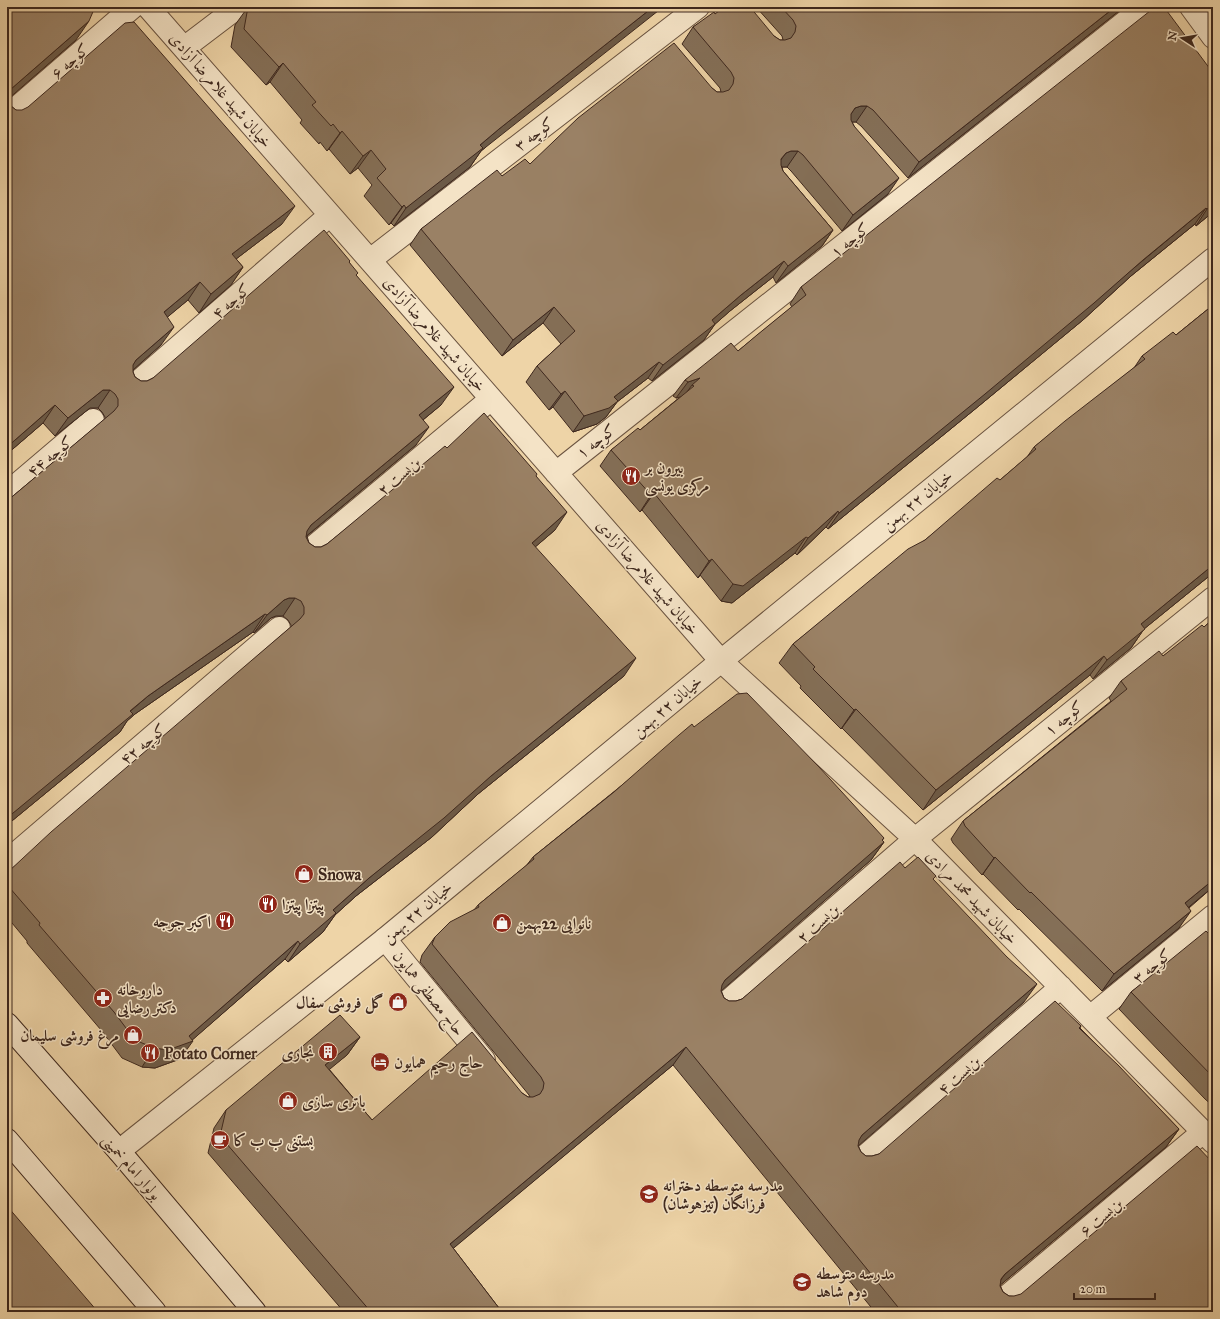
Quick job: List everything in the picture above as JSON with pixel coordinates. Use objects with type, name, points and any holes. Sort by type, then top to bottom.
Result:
[{"type":"street","name":"کوچه ۶","points":[[7,116],[133,7]]},
{"type":"street","name":"خیابان شهید غلامرضا آزادی","points":[[148,7],[721,661]]},
{"type":"street","points":[[184,48],[238,7]]},
{"type":"street","name":"کوچه ۳","points":[[370,260],[665,43],[698,7]]},
{"type":"street","name":"کوچه ۱","points":[[556,473],[1144,7]]},
{"type":"street","points":[[1190,7],[1213,37]]},
{"type":"street","points":[[891,179],[906,195]]},
{"type":"street","name":"کوچه ۴","points":[[132,387],[330,215]]},
{"type":"street","points":[[825,231],[840,248]]},
{"type":"street","name":"خیابان ۲۲ بهمن","points":[[119,1151],[385,939],[721,661],[1213,259]]},
{"type":"street","name":"بن‌بست ۲","points":[[306,553],[491,399]]},
{"type":"street","name":"کوچه ۴۴","points":[[7,493],[93,420]]},
{"type":"street","name":"کوچه ۱","points":[[915,839],[1213,598]]},
{"type":"street","name":"کوچه ۴۲","points":[[7,861],[280,628]]},
{"type":"street","name":"خیابان شهید محمد مرادی","points":[[721,661],[915,839],[1208,1137]]},
{"type":"street","name":"بن‌بست ۲","points":[[721,1007],[915,839]]},
{"type":"street","name":"کوچه ۳","points":[[1090,1017],[1213,916]]},
{"type":"street","name":"حاج مصطفی همایون","points":[[385,939],[494,1073]]},
{"type":"street","name":"بن‌بست ۴","points":[[858,1162],[1061,987]]},
{"type":"street","name":"بولوار امام خمینی","points":[[7,1024],[119,1151],[255,1312]]},
{"type":"street","name":"بن‌بست ۶","points":[[1000,1302],[1208,1137]]},
{"type":"street","points":[[7,1140],[155,1312]]},
{"type":"building","points":[[7,7],[95,7],[89,21],[11,89],[7,100]]},
{"type":"building","points":[[248,7],[653,7],[499,129],[480,145],[483,148],[406,208],[404,205],[402,207],[377,178],[386,169],[371,150],[363,156],[342,131],[340,133],[333,124],[331,126],[312,105],[316,102],[283,63],[279,67],[244,29]]},
{"type":"building","points":[[724,7],[750,7],[774,36],[780,40],[785,40],[791,38],[795,32],[796,26],[793,20],[781,7],[1115,7],[919,162],[873,110],[867,106],[855,108],[851,114],[851,120],[854,126],[899,178],[853,215],[803,155],[798,151],[786,153],[781,159],[783,171],[833,230],[788,266],[784,261],[741,295],[712,320],[715,324],[663,365],[659,362],[614,397],[618,401],[609,408],[584,416],[565,391],[561,394],[537,366],[575,331],[554,307],[513,340],[421,229],[497,170],[502,176],[525,159],[530,164],[578,118],[674,43],[712,88],[717,92],[729,90],[733,84],[734,78],[731,72],[693,27],[714,12],[715,14]]},
{"type":"building","points":[[1155,7],[1164,7],[1213,73],[1213,205],[1207,209],[1206,208],[985,394],[839,513],[838,511],[808,538],[806,537],[743,586],[733,584],[712,559],[709,561],[654,493],[651,495],[611,450],[638,428],[640,430],[694,386],[692,385],[700,378],[688,382],[685,380],[731,343],[738,351],[806,295],[801,287]]},
{"type":"building","points":[[134,22],[295,206],[232,254],[243,267],[211,294],[200,282],[164,312],[174,327],[136,360],[133,365],[135,377],[141,381],[147,381],[153,378],[324,230],[350,261],[349,262],[358,273],[356,275],[454,387],[419,415],[429,427],[311,525],[307,531],[306,537],[309,543],[315,547],[321,547],[327,544],[445,446],[447,448],[484,413],[537,474],[536,476],[567,512],[532,543],[636,658],[491,776],[444,818],[369,878],[333,910],[336,913],[300,944],[298,941],[189,1036],[193,1041],[168,1050],[154,1048],[135,1040],[114,1012],[39,925],[40,923],[9,887],[8,872],[51,832],[300,619],[304,614],[304,607],[301,601],[295,598],[284,600],[267,615],[265,614],[148,696],[130,711],[133,714],[7,818],[7,501],[114,411],[118,406],[118,399],[110,390],[103,390],[68,418],[55,405],[7,447],[7,100],[16,110],[22,110],[28,107],[125,23]]},
{"type":"building","points":[[1213,305],[1213,565],[1141,624],[1145,629],[1107,660],[1104,656],[936,790],[856,709],[854,710],[813,669],[815,667],[793,644],[908,549],[925,540],[997,478],[1000,480],[1036,449],[1034,447],[1065,421],[1145,359],[1142,356],[1173,332],[1176,335]]},
{"type":"building","points":[[1213,619],[1213,880],[1185,903],[1191,911],[1114,974],[995,857],[994,858],[965,826],[963,821],[1127,689],[1121,681],[1159,651],[1163,656],[1202,625],[1204,627]]},
{"type":"building","points":[[747,693],[819,767],[884,838],[882,840],[884,842],[725,980],[721,991],[724,998],[729,1001],[742,999],[900,862],[905,868],[918,857],[936,876],[933,879],[1007,957],[1037,984],[862,1135],[858,1146],[861,1152],[866,1156],[879,1154],[1055,1001],[1081,1026],[1079,1028],[1118,1065],[1179,1129],[1005,1274],[1001,1279],[1000,1286],[1003,1292],[1009,1296],[1021,1294],[1197,1146],[1213,1163],[1213,1312],[902,1312],[686,1047],[450,1244],[502,1312],[371,1312],[220,1136],[226,1110],[340,1015],[360,1037],[325,1065],[372,1120],[472,1032],[522,1093],[528,1097],[533,1097],[540,1094],[544,1083],[541,1077],[432,944],[435,937],[450,922],[479,907],[478,905],[534,859],[533,857],[614,792],[692,724],[694,727],[737,694]]},
{"type":"building","points":[[1206,931],[1209,934],[1213,931],[1213,1077],[1131,992]]},
{"type":"building","points":[[7,1206],[98,1312],[7,1312]]},
{"type":"place","name":"بیرون بر مرکزی یونسی","points":[[631,476]]},
{"type":"place","name":"Snowa","points":[[304,874]]},
{"type":"place","name":"پیتزا پیتزا","points":[[268,904]]},
{"type":"place","name":"اکبر جوجه","points":[[225,921]]},
{"type":"place","name":"نانوایی 22بهمن","points":[[502,923]]},
{"type":"place","name":"داروخانه دکتر رضایی","points":[[103,998]]},
{"type":"place","name":"گل فروشی سفال","points":[[398,1002]]},
{"type":"place","name":"مرغ فروشی سلیمان","points":[[133,1035]]},
{"type":"place","name":"نجاری","points":[[328,1052]]},
{"type":"place","name":"Potato Corner","points":[[150,1053]]},
{"type":"place","name":"حاج رحیم همایون","points":[[380,1062]]},
{"type":"place","name":"باتری سازی","points":[[288,1101]]},
{"type":"place","name":"بستنی ب ب کا","points":[[220,1140]]},
{"type":"place","name":"مدرسه متوسطه دخترانه فرزانگان (تیزهوشان)","points":[[649,1194]]},
{"type":"place","name":"مدرسه متوسطه دوم شاهد","points":[[802,1282]]}]
